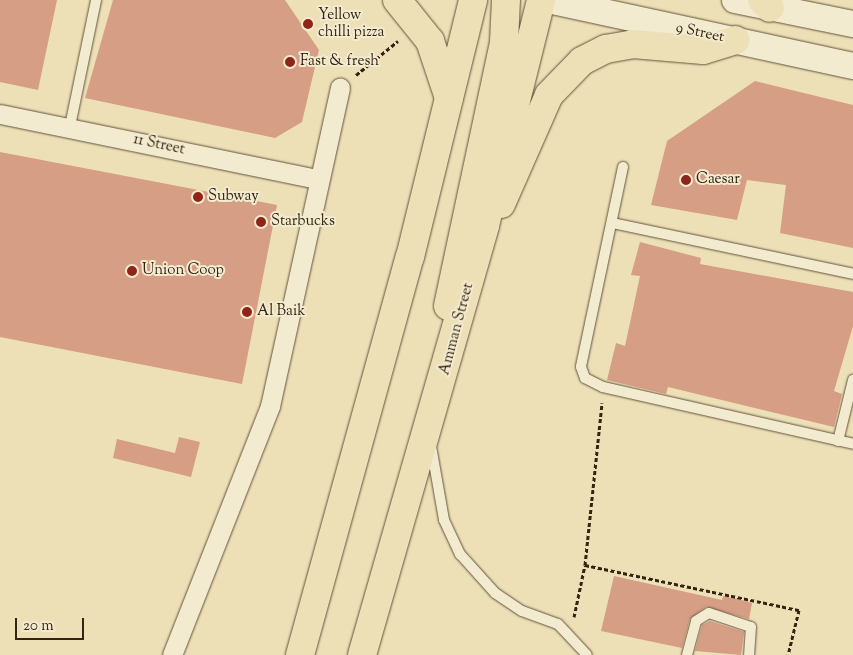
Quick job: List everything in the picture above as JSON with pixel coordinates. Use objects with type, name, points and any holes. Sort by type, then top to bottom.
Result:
[{"type":"main road","points":[[397,0],[420,23],[438,59],[450,99]]},
{"type":"main road","points":[[300,655],[450,99],[472,0]]},
{"type":"main road","points":[[448,360],[451,279],[504,42],[506,0]]},
{"type":"main road","name":"Amman Street","points":[[362,655],[448,360],[485,225],[541,0]]},
{"type":"main road","points":[[485,225],[517,175],[549,95],[582,61],[606,49],[633,44],[703,50],[735,40]]},
{"type":"street","name":"9 Street","points":[[548,0],[853,66]]},
{"type":"street","points":[[735,0],[773,3],[814,16],[853,24]]},
{"type":"street","points":[[172,655],[270,406],[317,179],[340,88]]},
{"type":"street","name":"11 Street","points":[[0,114],[70,126],[317,179]]},
{"type":"lane","points":[[70,126],[96,0]]},
{"type":"lane","points":[[623,167],[581,367],[585,378],[603,388],[853,444]]},
{"type":"lane","points":[[612,223],[853,274]]},
{"type":"lane","points":[[838,441],[853,380]]},
{"type":"lane","points":[[428,429],[444,520],[460,554],[495,594],[570,634],[587,655]]},
{"type":"lane","points":[[687,655],[696,621],[709,613],[751,627],[749,655]]},
{"type":"path","points":[[340,88],[420,23]]},
{"type":"path","points":[[570,634],[585,565],[603,388]]},
{"type":"building","points":[[0,0],[57,0],[38,90],[0,82]]},
{"type":"building","points":[[113,0],[285,0],[319,50],[302,122],[275,138],[85,98]]},
{"type":"building","points":[[755,81],[853,105],[853,248],[780,233],[786,185],[747,180],[737,220],[651,205],[667,141]]},
{"type":"building","name":"Union Coop","points":[[0,152],[277,205],[242,384],[0,337]]},
{"type":"building","points":[[640,242],[701,258],[700,264],[853,292],[853,326],[834,391],[842,394],[834,427],[668,387],[666,394],[607,380],[616,343],[625,346],[640,276],[631,275]]},
{"type":"building","points":[[179,437],[200,442],[191,477],[113,458],[117,439],[175,453]]},
{"type":"building","points":[[614,576],[722,600],[723,596],[752,603],[749,619],[706,607],[690,619],[682,648],[601,631]]},
{"type":"building","points":[[710,621],[744,632],[741,655],[695,651],[702,625]]},
{"type":"place","name":"Yellow chilli pizza","points":[[308,24]]},
{"type":"place","name":"Fast & fresh","points":[[290,62]]},
{"type":"place","name":"Caesar","points":[[686,180]]},
{"type":"place","name":"Subway","points":[[198,197]]},
{"type":"place","name":"Starbucks","points":[[261,222]]},
{"type":"place","name":"Union Coop","points":[[132,271]]},
{"type":"place","name":"Al Baik","points":[[247,312]]}]
